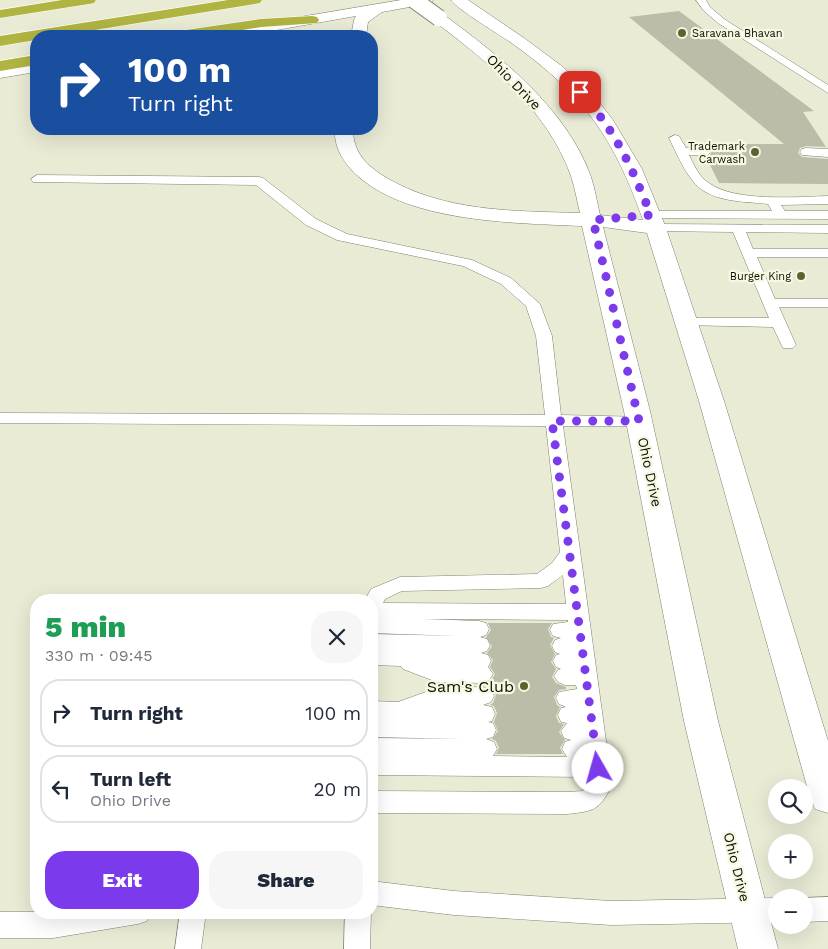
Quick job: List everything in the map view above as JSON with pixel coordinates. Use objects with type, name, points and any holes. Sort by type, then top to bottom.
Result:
[{"type":"highway","points":[[0,14],[89,0]]},
{"type":"highway","points":[[68,30],[255,0]]},
{"type":"highway","points":[[217,30],[261,23],[312,20]]},
{"type":"highway","points":[[0,41],[30,36]]},
{"type":"highway","points":[[0,66],[30,61]]},
{"type":"main road","name":"Ohio Drive","points":[[414,0],[498,63],[533,99],[570,150],[581,177],[593,220],[639,421],[701,721],[762,911],[758,949]]},
{"type":"main road","points":[[253,30],[426,0]]},
{"type":"main road","points":[[458,0],[550,64],[594,108],[608,125],[622,148],[653,222],[714,410],[804,721],[828,797]]},
{"type":"main road","points":[[359,30],[361,20],[378,8]]},
{"type":"main road","points":[[0,75],[30,68]]},
{"type":"main road","points":[[0,75],[30,73]]},
{"type":"main road","points":[[345,135],[346,150],[358,166],[378,182],[410,197],[450,210],[520,219],[653,222]]},
{"type":"lane","points":[[701,0],[721,21],[828,90]]},
{"type":"lane","points":[[675,138],[697,179],[710,190],[729,196],[773,202],[828,200]]},
{"type":"lane","points":[[682,151],[704,152]]},
{"type":"lane","points":[[806,152],[828,153]]},
{"type":"lane","points":[[37,179],[258,181],[311,222],[342,237],[467,263],[506,281],[533,304],[544,336],[552,421],[569,552],[573,649],[594,732],[600,785],[589,801],[567,803],[378,802]]},
{"type":"lane","points":[[773,202],[781,215]]},
{"type":"lane","points":[[653,222],[781,215],[828,215]]},
{"type":"lane","points":[[653,222],[738,229],[828,229]]},
{"type":"lane","points":[[738,229],[788,345]]},
{"type":"lane","points":[[749,253],[828,253]]},
{"type":"lane","points":[[770,303],[828,303]]},
{"type":"lane","points":[[685,322],[779,323]]},
{"type":"lane","points":[[0,418],[639,421]]},
{"type":"lane","points":[[378,594],[400,584],[515,584],[542,581],[559,568],[569,552]]},
{"type":"lane","points":[[378,610],[573,649]]},
{"type":"lane","points":[[378,627],[480,652]]},
{"type":"lane","points":[[378,643],[480,652]]},
{"type":"lane","points":[[378,657],[398,658],[437,673],[480,652]]},
{"type":"lane","points":[[378,710],[485,722]]},
{"type":"lane","points":[[378,728],[485,722]]},
{"type":"lane","points":[[378,746],[485,722]]},
{"type":"lane","points":[[594,732],[570,723],[594,732]]},
{"type":"lane","points":[[378,764],[594,732]]},
{"type":"lane","points":[[378,894],[454,903],[611,912],[762,911]]},
{"type":"lane","points":[[813,910],[828,909]]},
{"type":"lane","points":[[0,925],[53,926],[96,919]]},
{"type":"lane","points":[[188,949],[193,919]]},
{"type":"lane","points":[[357,949],[358,919]]},
{"type":"building","points":[[679,11],[814,111],[803,112],[826,147],[806,146],[800,148],[798,153],[802,157],[828,159],[828,184],[719,183],[706,157],[710,156],[712,151],[710,148],[702,147],[700,144],[784,144],[629,17]]},
{"type":"building","name":"Sam's Club","points":[[488,623],[552,623],[548,629],[551,637],[554,638],[550,645],[555,654],[551,662],[556,669],[552,677],[556,683],[566,687],[566,689],[559,690],[554,697],[557,705],[560,707],[556,716],[559,723],[564,724],[559,732],[565,740],[560,748],[563,754],[496,754],[499,748],[496,741],[492,739],[498,731],[494,722],[497,713],[494,706],[490,705],[493,703],[496,695],[492,688],[482,685],[491,681],[495,674],[490,667],[493,660],[487,653],[492,646],[486,637],[491,630]]},
{"type":"place","name":"Saravana Bhavan","points":[[682,33]]},
{"type":"place","name":"Trademark Carwash","points":[[755,152]]},
{"type":"place","name":"Burger King","points":[[801,276]]},
{"type":"place","name":"Sam's Club","points":[[524,686]]},
{"type":"route","points":[[580,92],[608,125],[622,148],[651,215],[593,220],[639,421],[552,421],[598,768]]}]
